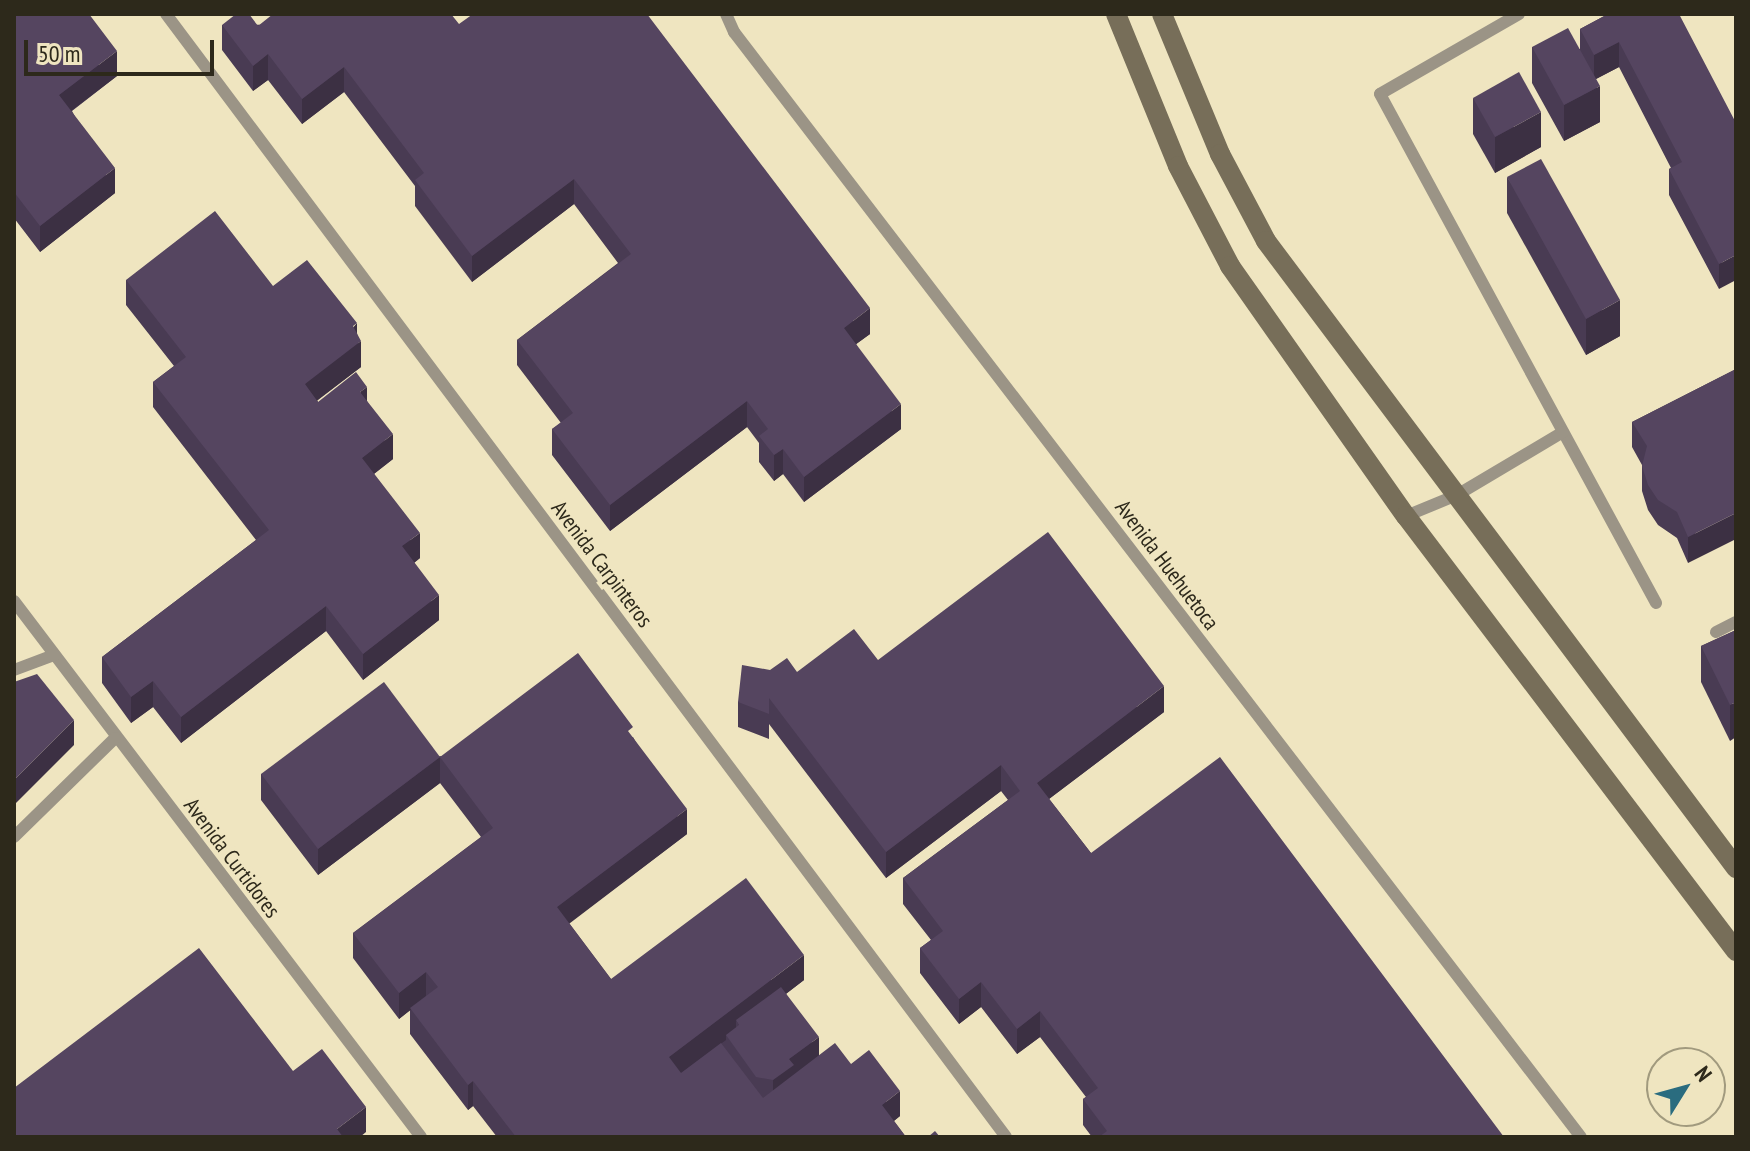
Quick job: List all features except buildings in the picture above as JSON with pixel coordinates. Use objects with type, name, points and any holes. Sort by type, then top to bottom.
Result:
[{"type":"main road","points":[[1116,14],[1178,166],[1230,266],[1406,516],[1736,951]]},
{"type":"main road","points":[[1162,14],[1220,154],[1266,241],[1736,868]]},
{"type":"lane","name":"Avenida Carpinteros","points":[[166,14],[1006,1137]]},
{"type":"lane","name":"Avenida Huehuetoca","points":[[726,14],[734,32],[1581,1137]]},
{"type":"lane","points":[[1519,14],[1380,94],[1656,603]]},
{"type":"lane","points":[[1406,516],[1457,495],[1563,432]]},
{"type":"lane","name":"Avenida Curtidores","points":[[14,601],[115,738],[421,1137]]},
{"type":"lane","points":[[1716,632],[1736,622]]},
{"type":"lane","points":[[14,670],[54,655]]},
{"type":"lane","points":[[14,837],[115,738]]}]
